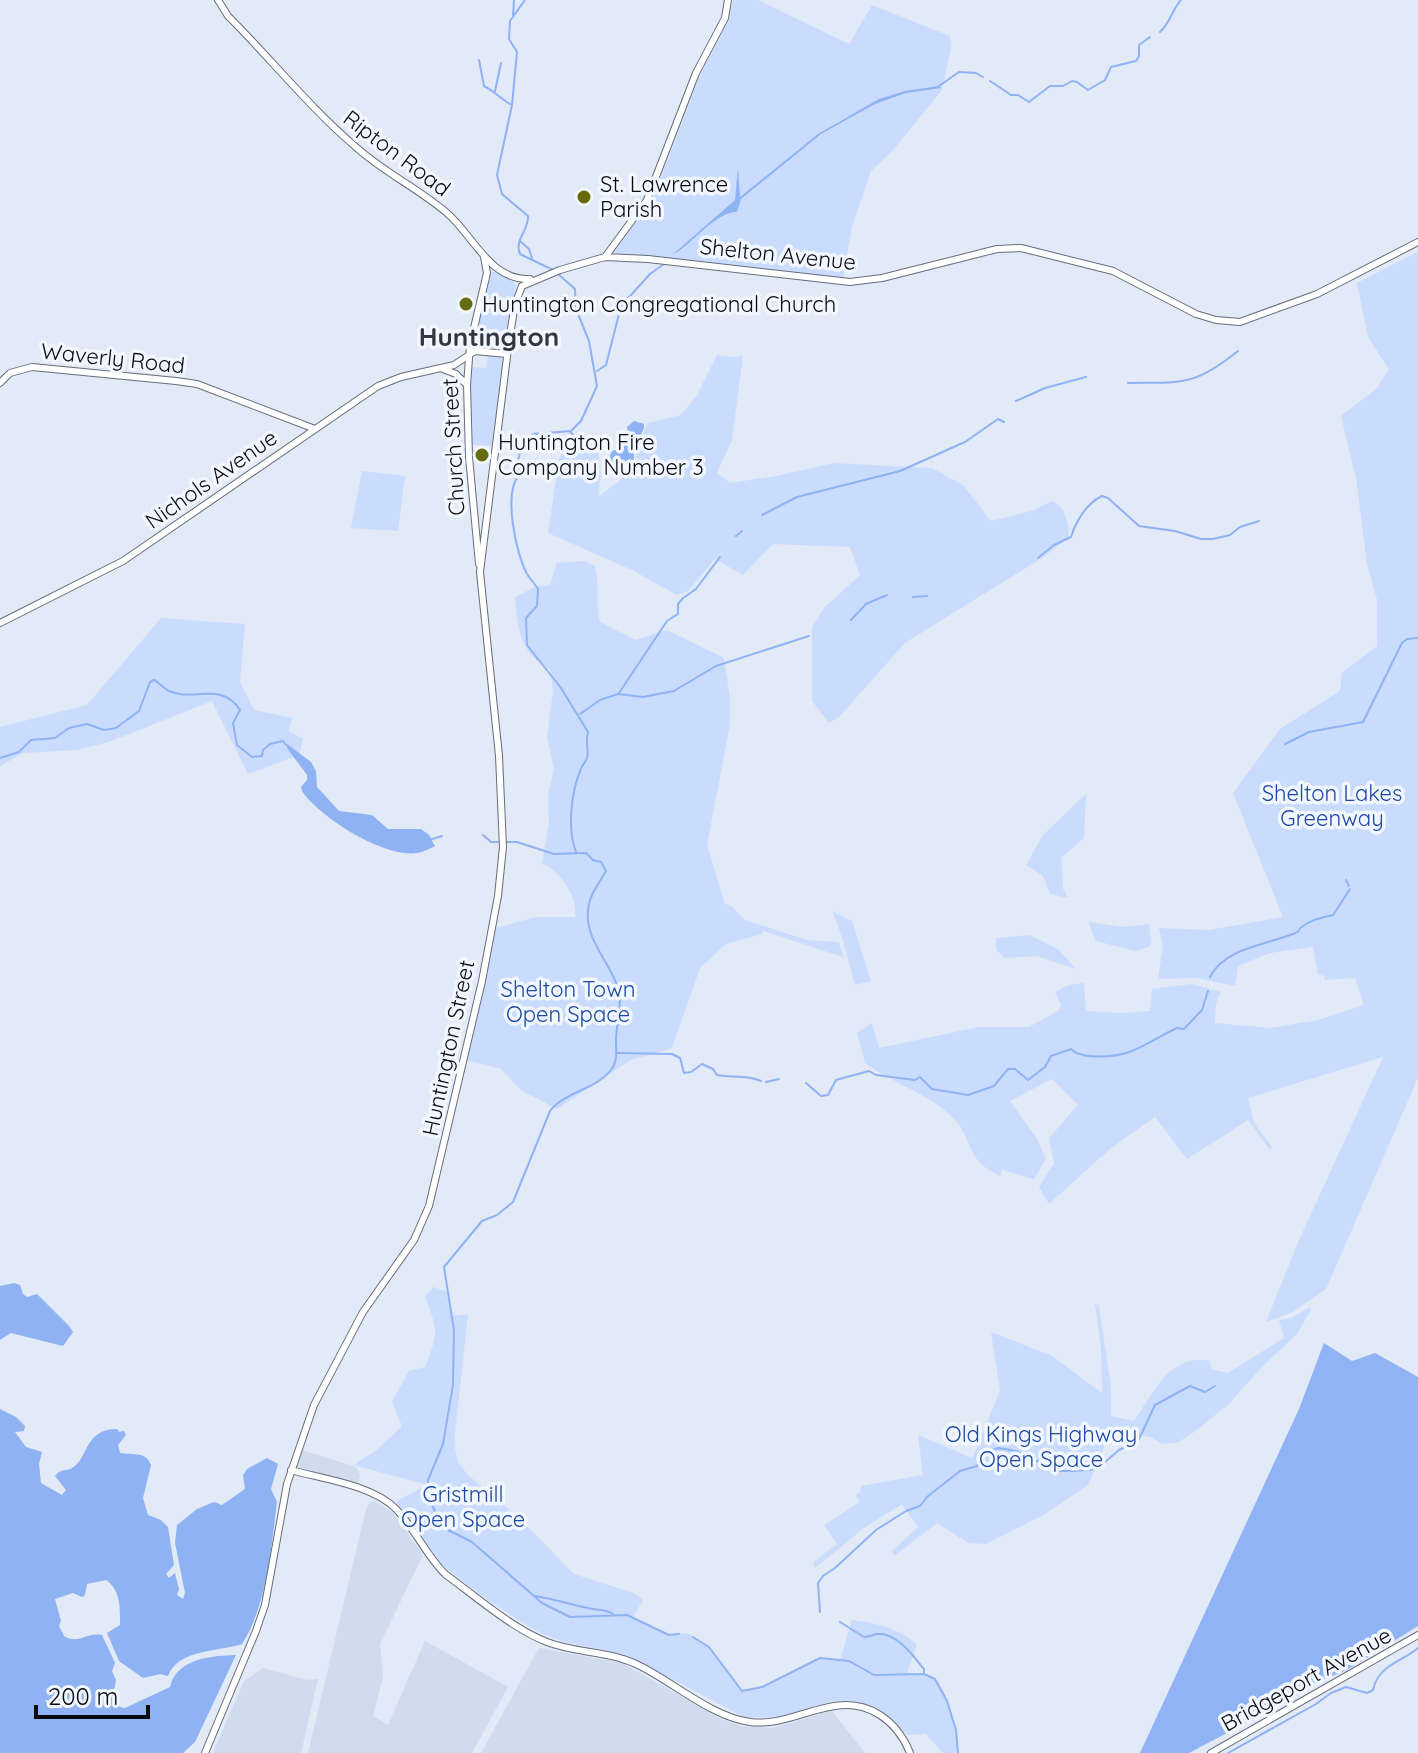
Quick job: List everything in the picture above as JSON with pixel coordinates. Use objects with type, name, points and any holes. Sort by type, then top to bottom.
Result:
[{"type":"main road","name":"Ripton Road","points":[[218,0],[228,16],[323,118],[360,152],[447,214],[497,268],[510,276],[534,279]]},
{"type":"main road","points":[[605,257],[647,200],[696,73],[725,18],[728,0]]},
{"type":"main road","name":"Shelton Avenue","points":[[534,279],[605,257],[662,260],[850,282],[882,278],[997,249],[1025,248],[1113,271],[1196,314],[1232,322],[1250,319],[1306,298],[1418,242]]},
{"type":"main road","name":"Church Street","points":[[480,572],[469,457],[467,385],[469,354],[487,273],[484,257]]},
{"type":"main road","points":[[487,273],[497,268]]},
{"type":"main road","name":"Huntington Street","points":[[205,1753],[265,1605],[291,1470],[314,1405],[363,1312],[414,1240],[429,1207],[482,981],[498,896],[503,827],[480,572],[517,285],[510,276]]},
{"type":"main road","name":"Huntington Street","points":[[515,304],[522,286],[534,279]]},
{"type":"main road","name":"Nichols Avenue","points":[[0,623],[123,561],[388,381],[443,369],[475,351],[507,354]]},
{"type":"main road","name":"Waverly Road","points":[[0,383],[10,373],[32,367],[197,384],[315,429]]},
{"type":"main road","points":[[443,369],[460,376],[467,385]]},
{"type":"main road","points":[[291,1470],[367,1491],[390,1503],[434,1564],[539,1639],[561,1647],[629,1661],[742,1721],[771,1722],[838,1704],[861,1707],[889,1721],[910,1753]]},
{"type":"main road","name":"Bridgeport Avenue","points":[[1211,1753],[1418,1635]]},
{"type":"shaded area","points":[[941,88],[906,93],[875,104],[821,134],[741,199],[737,212],[721,217],[672,255],[735,200],[738,168],[740,197],[818,134],[879,99],[905,91]]},
{"type":"shaded area","points":[[634,421],[644,424],[644,428],[634,451],[634,473],[623,479],[612,466],[611,451],[620,449],[628,441],[627,427]]},
{"type":"shaded area","points":[[287,744],[311,762],[316,771],[317,787],[339,811],[372,815],[388,829],[421,829],[435,846],[419,853],[403,853],[371,842],[337,823],[302,791],[307,775]]},
{"type":"shaded area","points":[[20,1285],[27,1297],[37,1294],[69,1326],[73,1332],[63,1346],[11,1333],[0,1340],[0,1286]]},
{"type":"shaded area","points":[[1324,1343],[1352,1361],[1375,1353],[1418,1377],[1418,1626],[1345,1671],[1306,1686],[1295,1697],[1189,1753],[1140,1753],[1299,1409]]},
{"type":"shaded area","points":[[0,1409],[25,1426],[24,1431],[15,1432],[26,1447],[42,1452],[39,1464],[41,1483],[62,1495],[66,1490],[55,1476],[72,1468],[98,1434],[106,1430],[124,1431],[126,1435],[118,1445],[120,1453],[142,1456],[151,1465],[143,1498],[148,1515],[161,1520],[168,1527],[174,1565],[166,1574],[169,1578],[175,1573],[179,1589],[177,1595],[183,1599],[185,1593],[175,1543],[177,1525],[197,1509],[214,1502],[222,1505],[245,1489],[243,1475],[247,1469],[267,1458],[278,1464],[271,1489],[277,1502],[267,1576],[257,1612],[242,1644],[189,1656],[173,1667],[168,1676],[160,1674],[143,1678],[119,1661],[107,1633],[120,1625],[119,1600],[111,1584],[106,1580],[87,1584],[82,1597],[73,1593],[55,1599],[61,1621],[59,1626],[64,1636],[78,1639],[102,1635],[115,1663],[112,1671],[116,1680],[113,1697],[120,1707],[125,1708],[170,1687],[174,1677],[187,1664],[206,1658],[236,1655],[195,1742],[183,1753],[0,1753]]},
{"type":"shaded area","points":[[299,1449],[356,1467],[360,1475],[358,1484],[297,1467]]},
{"type":"shaded area","points":[[375,1501],[393,1513],[423,1555],[380,1644],[383,1677],[373,1716],[388,1725],[425,1641],[508,1687],[472,1753],[308,1753],[366,1509],[369,1503]]},
{"type":"shaded area","points":[[539,1648],[622,1663],[721,1719],[741,1726],[772,1728],[832,1711],[865,1753],[481,1753]]},
{"type":"shaded area","points":[[263,1668],[307,1680],[318,1679],[301,1753],[213,1753],[244,1681]]},
{"type":"green space","points":[[733,0],[758,0],[849,44],[872,5],[950,36],[951,48],[942,90],[893,150],[871,171],[852,226],[843,279],[613,253],[647,207],[659,183],[702,70],[729,19]]},
{"type":"green space","name":"Shelton Lakes Greenway","points":[[1418,252],[1418,1078],[1326,1289],[1291,1313],[1266,1322],[1299,1240],[1383,1057],[1248,1098],[1254,1123],[1272,1147],[1270,1150],[1248,1120],[1187,1159],[1155,1117],[1111,1148],[1049,1204],[1039,1187],[1054,1163],[1049,1138],[1078,1105],[1052,1079],[1010,1101],[1037,1139],[1046,1159],[1034,1179],[1002,1170],[1000,1176],[975,1157],[961,1128],[945,1111],[865,1063],[857,1033],[872,1023],[879,1048],[979,1027],[1029,1027],[1058,1011],[1061,1005],[1055,992],[1069,985],[1084,983],[1086,1011],[1150,1011],[1152,989],[1192,984],[1221,992],[1216,1003],[1215,1023],[1270,1028],[1318,1020],[1364,1005],[1355,978],[1325,980],[1318,974],[1313,947],[1270,953],[1238,966],[1235,986],[1197,978],[1158,979],[1163,946],[1159,928],[1209,930],[1283,917],[1233,793],[1280,729],[1340,691],[1342,673],[1377,646],[1377,600],[1367,564],[1356,478],[1341,416],[1376,389],[1389,369],[1368,337],[1357,283]]},
{"type":"green space","points":[[491,272],[499,272],[516,284],[504,352],[472,348]]},
{"type":"green space","points":[[488,354],[504,357],[494,446],[471,445],[469,367],[486,368]]},
{"type":"green space","points":[[717,355],[743,355],[732,440],[717,473],[730,483],[834,463],[932,468],[963,485],[991,521],[1031,511],[1052,501],[1064,512],[1069,537],[1045,556],[905,643],[839,717],[829,723],[812,701],[812,627],[824,608],[860,575],[850,547],[773,544],[743,575],[715,559],[688,591],[677,595],[632,570],[548,533],[559,459],[567,445],[598,450],[601,475],[598,497],[635,469],[638,447],[648,423],[681,415],[697,395]]},
{"type":"green space","points":[[362,471],[405,476],[398,531],[351,528]]},
{"type":"green space","name":"Shelton Town Open Space","points":[[584,561],[595,566],[600,622],[635,640],[667,630],[724,658],[730,724],[707,845],[725,904],[745,920],[807,940],[839,942],[843,957],[763,931],[762,934],[726,944],[700,968],[672,1048],[631,1060],[557,1109],[521,1090],[501,1069],[466,1060],[496,928],[536,917],[575,917],[571,893],[555,872],[542,864],[549,823],[548,796],[554,769],[547,737],[553,690],[550,669],[532,656],[522,639],[515,597],[535,587],[550,585],[557,563]]},
{"type":"green space","points":[[161,618],[245,624],[240,682],[254,710],[292,718],[289,731],[303,739],[299,755],[248,774],[212,701],[109,742],[77,750],[23,753],[0,766],[0,727],[87,705]]},
{"type":"green space","points":[[1086,794],[1084,838],[1061,858],[1063,888],[1068,898],[1050,894],[1043,876],[1026,865],[1043,835]]},
{"type":"green space","points":[[832,911],[852,921],[871,981],[855,985]]},
{"type":"green space","points":[[1088,922],[1125,927],[1149,924],[1151,946],[1135,951],[1096,941]]},
{"type":"green space","points":[[1029,935],[1058,949],[1076,969],[1036,956],[1005,958],[996,950],[996,938]]},
{"type":"green space","name":"Gristmill Open Space","points":[[433,1287],[448,1292],[452,1316],[468,1314],[454,1443],[458,1462],[574,1574],[634,1593],[643,1600],[633,1618],[669,1635],[687,1633],[709,1647],[742,1691],[762,1687],[820,1658],[840,1660],[852,1620],[894,1630],[917,1644],[907,1673],[930,1676],[944,1692],[954,1723],[958,1753],[943,1753],[926,1734],[908,1735],[884,1714],[863,1703],[844,1701],[788,1714],[742,1716],[627,1655],[564,1642],[542,1634],[477,1593],[441,1564],[396,1501],[427,1485],[354,1465],[379,1448],[402,1426],[392,1402],[409,1371],[425,1367],[430,1355],[435,1332],[425,1296]]},
{"type":"green space","name":"Old Kings Highway Open Space","points":[[1095,1304],[1099,1305],[1111,1388],[1111,1416],[1134,1421],[1173,1369],[1196,1360],[1210,1361],[1211,1369],[1228,1373],[1284,1338],[1279,1320],[1291,1318],[1310,1307],[1311,1310],[1297,1334],[1229,1404],[1189,1436],[1176,1443],[1162,1444],[1151,1437],[1111,1431],[1088,1485],[1045,1514],[986,1544],[968,1543],[937,1523],[894,1556],[892,1551],[918,1527],[902,1504],[864,1528],[815,1568],[813,1562],[837,1544],[824,1525],[860,1502],[856,1495],[861,1486],[923,1475],[918,1435],[972,1458],[1000,1391],[991,1332],[1052,1356],[1102,1393],[1101,1349]]},
{"type":"waterway","points":[[513,15],[514,0]]},
{"type":"waterway","points":[[525,0],[510,21],[509,39],[517,52],[512,105],[497,175],[502,194],[528,216],[519,244],[520,254],[553,270]]},
{"type":"waterway","points":[[1160,32],[1181,0]]},
{"type":"waterway","points":[[990,81],[1029,102],[1050,86],[1063,86],[1072,81],[1088,90],[1105,80],[1111,67],[1136,61],[1139,45],[1150,37]]},
{"type":"waterway","points":[[479,60],[484,86],[510,104]]},
{"type":"waterway","points":[[495,91],[501,63]]},
{"type":"waterway","points":[[939,86],[959,72],[976,73],[983,77]]},
{"type":"waterway","points":[[520,241],[529,249],[532,258]]},
{"type":"waterway","points":[[597,371],[606,365],[621,306],[650,274],[664,264]]},
{"type":"waterway","points":[[558,274],[575,289],[576,309],[589,341],[597,386],[581,421],[571,431],[533,434],[525,443],[518,463],[519,475],[514,484],[512,509],[515,539],[523,565],[538,589],[537,606],[526,618],[527,645],[561,688],[588,732],[587,758],[578,778],[571,810],[576,852]]},
{"type":"waterway","points":[[1128,383],[1175,382],[1198,377],[1238,351]]},
{"type":"waterway","points":[[1016,401],[1045,388],[1086,377]]},
{"type":"waterway","points":[[762,515],[797,497],[900,471],[965,442],[998,419],[1004,422]]},
{"type":"waterway","points":[[570,432],[581,442],[610,452]]},
{"type":"waterway","points":[[1038,558],[1071,537],[1083,513],[1102,496],[1139,526],[1175,531],[1201,539],[1230,535],[1240,527],[1259,521]]},
{"type":"waterway","points":[[736,536],[742,531]]},
{"type":"waterway","points":[[619,693],[667,621],[678,614],[678,604],[696,589],[720,557]]},
{"type":"waterway","points":[[851,620],[866,604],[887,595]]},
{"type":"waterway","points":[[913,597],[927,596]]},
{"type":"waterway","points":[[580,714],[600,700],[618,694],[643,697],[674,691],[716,666],[809,636]]},
{"type":"waterway","points":[[1285,744],[1309,732],[1363,722],[1402,643],[1418,638]]},
{"type":"waterway","points":[[0,758],[19,752],[31,740],[55,738],[69,728],[87,724],[104,730],[116,728],[139,711],[150,682],[154,680],[178,694],[215,694],[233,701],[240,710],[233,723],[237,745],[252,757],[262,756],[263,750],[270,744],[283,741],[286,745]]},
{"type":"waterway","points":[[483,835],[491,842],[517,842],[554,854],[586,853],[593,860],[601,862],[606,871],[590,900],[588,921],[593,940],[619,992],[616,1056],[613,1067],[604,1077],[564,1099],[550,1111],[513,1202],[497,1215],[482,1221],[444,1267],[454,1330],[453,1385],[443,1444],[428,1480],[428,1496],[442,1527],[472,1542],[542,1603],[570,1617],[627,1615],[669,1635],[679,1634]]},
{"type":"waterway","points":[[429,840],[442,836]]},
{"type":"waterway","points":[[1346,880],[1349,886]]},
{"type":"waterway","points":[[1210,977],[1217,967],[1235,954],[1293,934],[1310,922],[1333,915],[1350,889]]},
{"type":"waterway","points":[[806,1083],[821,1096],[828,1095],[836,1080],[869,1071],[876,1075],[915,1080],[920,1077],[932,1089],[968,1095],[994,1086],[1008,1069],[1015,1069],[1028,1080],[1045,1067],[1051,1056],[1071,1049],[1090,1056],[1116,1055],[1135,1050],[1177,1028],[1184,1029],[1202,1010],[1208,991]]},
{"type":"waterway","points":[[618,1053],[672,1054],[680,1058],[684,1073],[702,1064],[713,1069],[717,1075],[761,1081]]},
{"type":"waterway","points":[[766,1082],[779,1079]]},
{"type":"waterway","points":[[820,1612],[818,1583],[823,1576],[876,1530],[920,1506],[960,1471],[977,1466],[986,1453],[998,1448],[1016,1451],[1057,1471],[1097,1469],[1119,1450],[1138,1441],[1155,1405],[1190,1386],[1205,1392],[1215,1386]]},
{"type":"waterway","points":[[535,1596],[613,1614]]},
{"type":"waterway","points":[[840,1622],[864,1637],[884,1634],[898,1641],[924,1669],[924,1673]]},
{"type":"waterway","points":[[693,1637],[709,1647],[742,1691],[762,1687],[820,1658],[849,1661],[874,1675],[924,1674],[935,1679],[947,1701],[956,1730],[958,1753]]},
{"type":"waterway","points":[[1228,1753],[1331,1693],[1346,1687],[1367,1693],[1373,1690],[1385,1669],[1418,1648]]},
{"type":"place","name":"St. Lawrence Parish","points":[[584,197]]},
{"type":"place","name":"Huntington Congregational Church","points":[[466,304]]},
{"type":"place","name":"Huntington Fire Company Number 3","points":[[482,455]]},
{"type":"district","name":"Huntington","points":[[489,337]]}]
